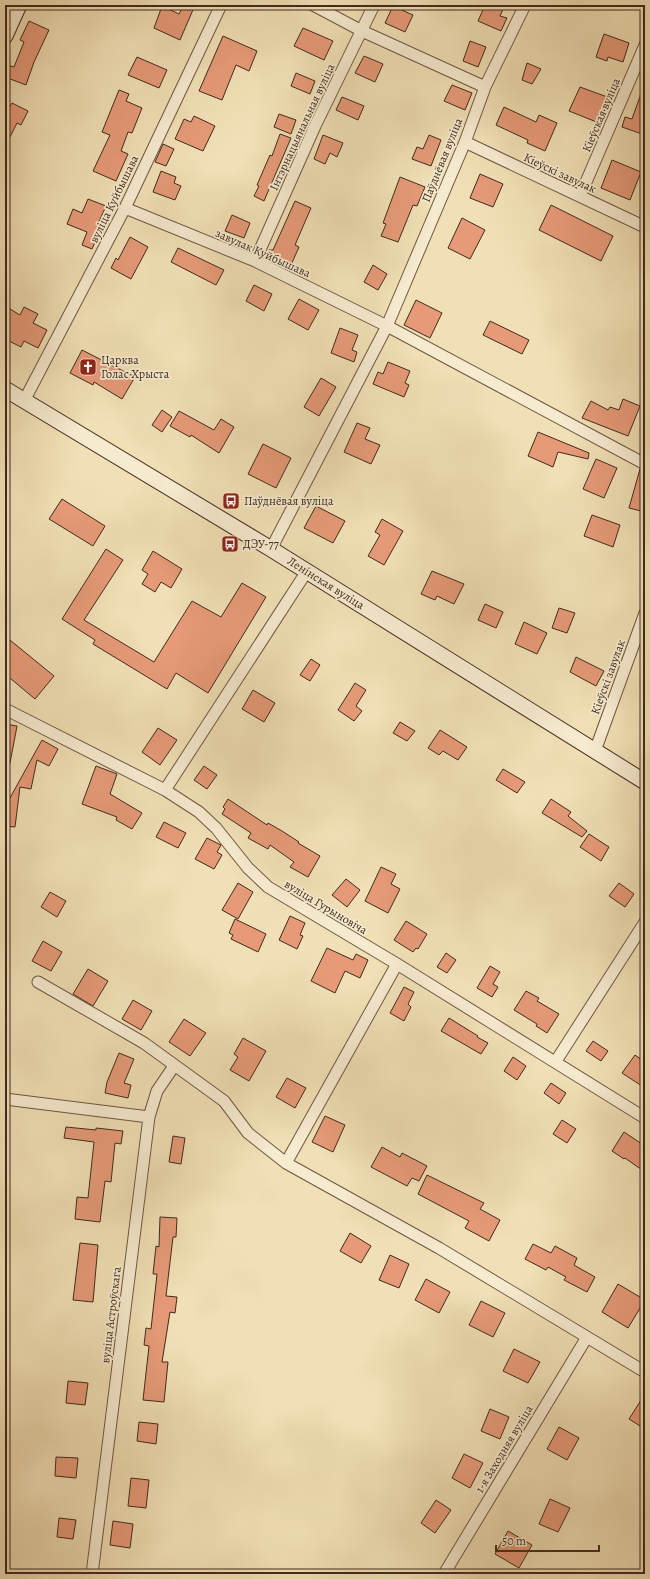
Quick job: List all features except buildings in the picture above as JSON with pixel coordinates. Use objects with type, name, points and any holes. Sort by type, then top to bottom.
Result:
[{"type":"main road","points":[[5,36],[19,5]]},
{"type":"main road","name":"Ленінская вуліца","points":[[5,389],[271,549],[645,782]]},
{"type":"street","name":"вуліца Куйбышава","points":[[24,400],[125,208],[221,5]]},
{"type":"street","points":[[314,5],[362,31],[485,87]]},
{"type":"street","name":"Інтэрнацыянальная вуліца","points":[[255,261],[315,126],[374,5]]},
{"type":"street","name":"Паўднёвая вуліца","points":[[271,549],[387,326],[465,142],[485,87],[525,5]]},
{"type":"street","name":"Кіеўская вуліца","points":[[580,196],[645,45]]},
{"type":"street","name":"Кіеўскі завулак","points":[[465,142],[645,227]]},
{"type":"street","name":"завулак Куйбышава","points":[[125,208],[255,261],[387,326]]},
{"type":"street","points":[[387,326],[645,464]]},
{"type":"street","points":[[165,790],[308,572]]},
{"type":"street","name":"Кіеўскі завулак","points":[[595,750],[645,612]]},
{"type":"street","name":"вуліца Гурыновіча","points":[[5,709],[165,790],[210,822],[248,868],[268,887],[398,964],[556,1061],[645,1118]]},
{"type":"street","points":[[556,1061],[645,922]]},
{"type":"street","points":[[286,1163],[398,964]]},
{"type":"street","points":[[38,982],[144,1043],[224,1101],[248,1133],[286,1163],[439,1248],[645,1372]]},
{"type":"street","name":"вуліца Астроўскага","points":[[92,1574],[149,1117],[157,1091],[174,1066]]},
{"type":"street","points":[[5,1099],[149,1117]]},
{"type":"street","name":"1-я Заходняя вуліца","points":[[444,1574],[587,1337]]},
{"type":"place","name":"Царква Голас Хрыста","points":[[88,367]]},
{"type":"place","name":"Паўднёвая вуліца","points":[[231,501]]},
{"type":"place","name":"ДЭУ-77","points":[[230,544]]}]
